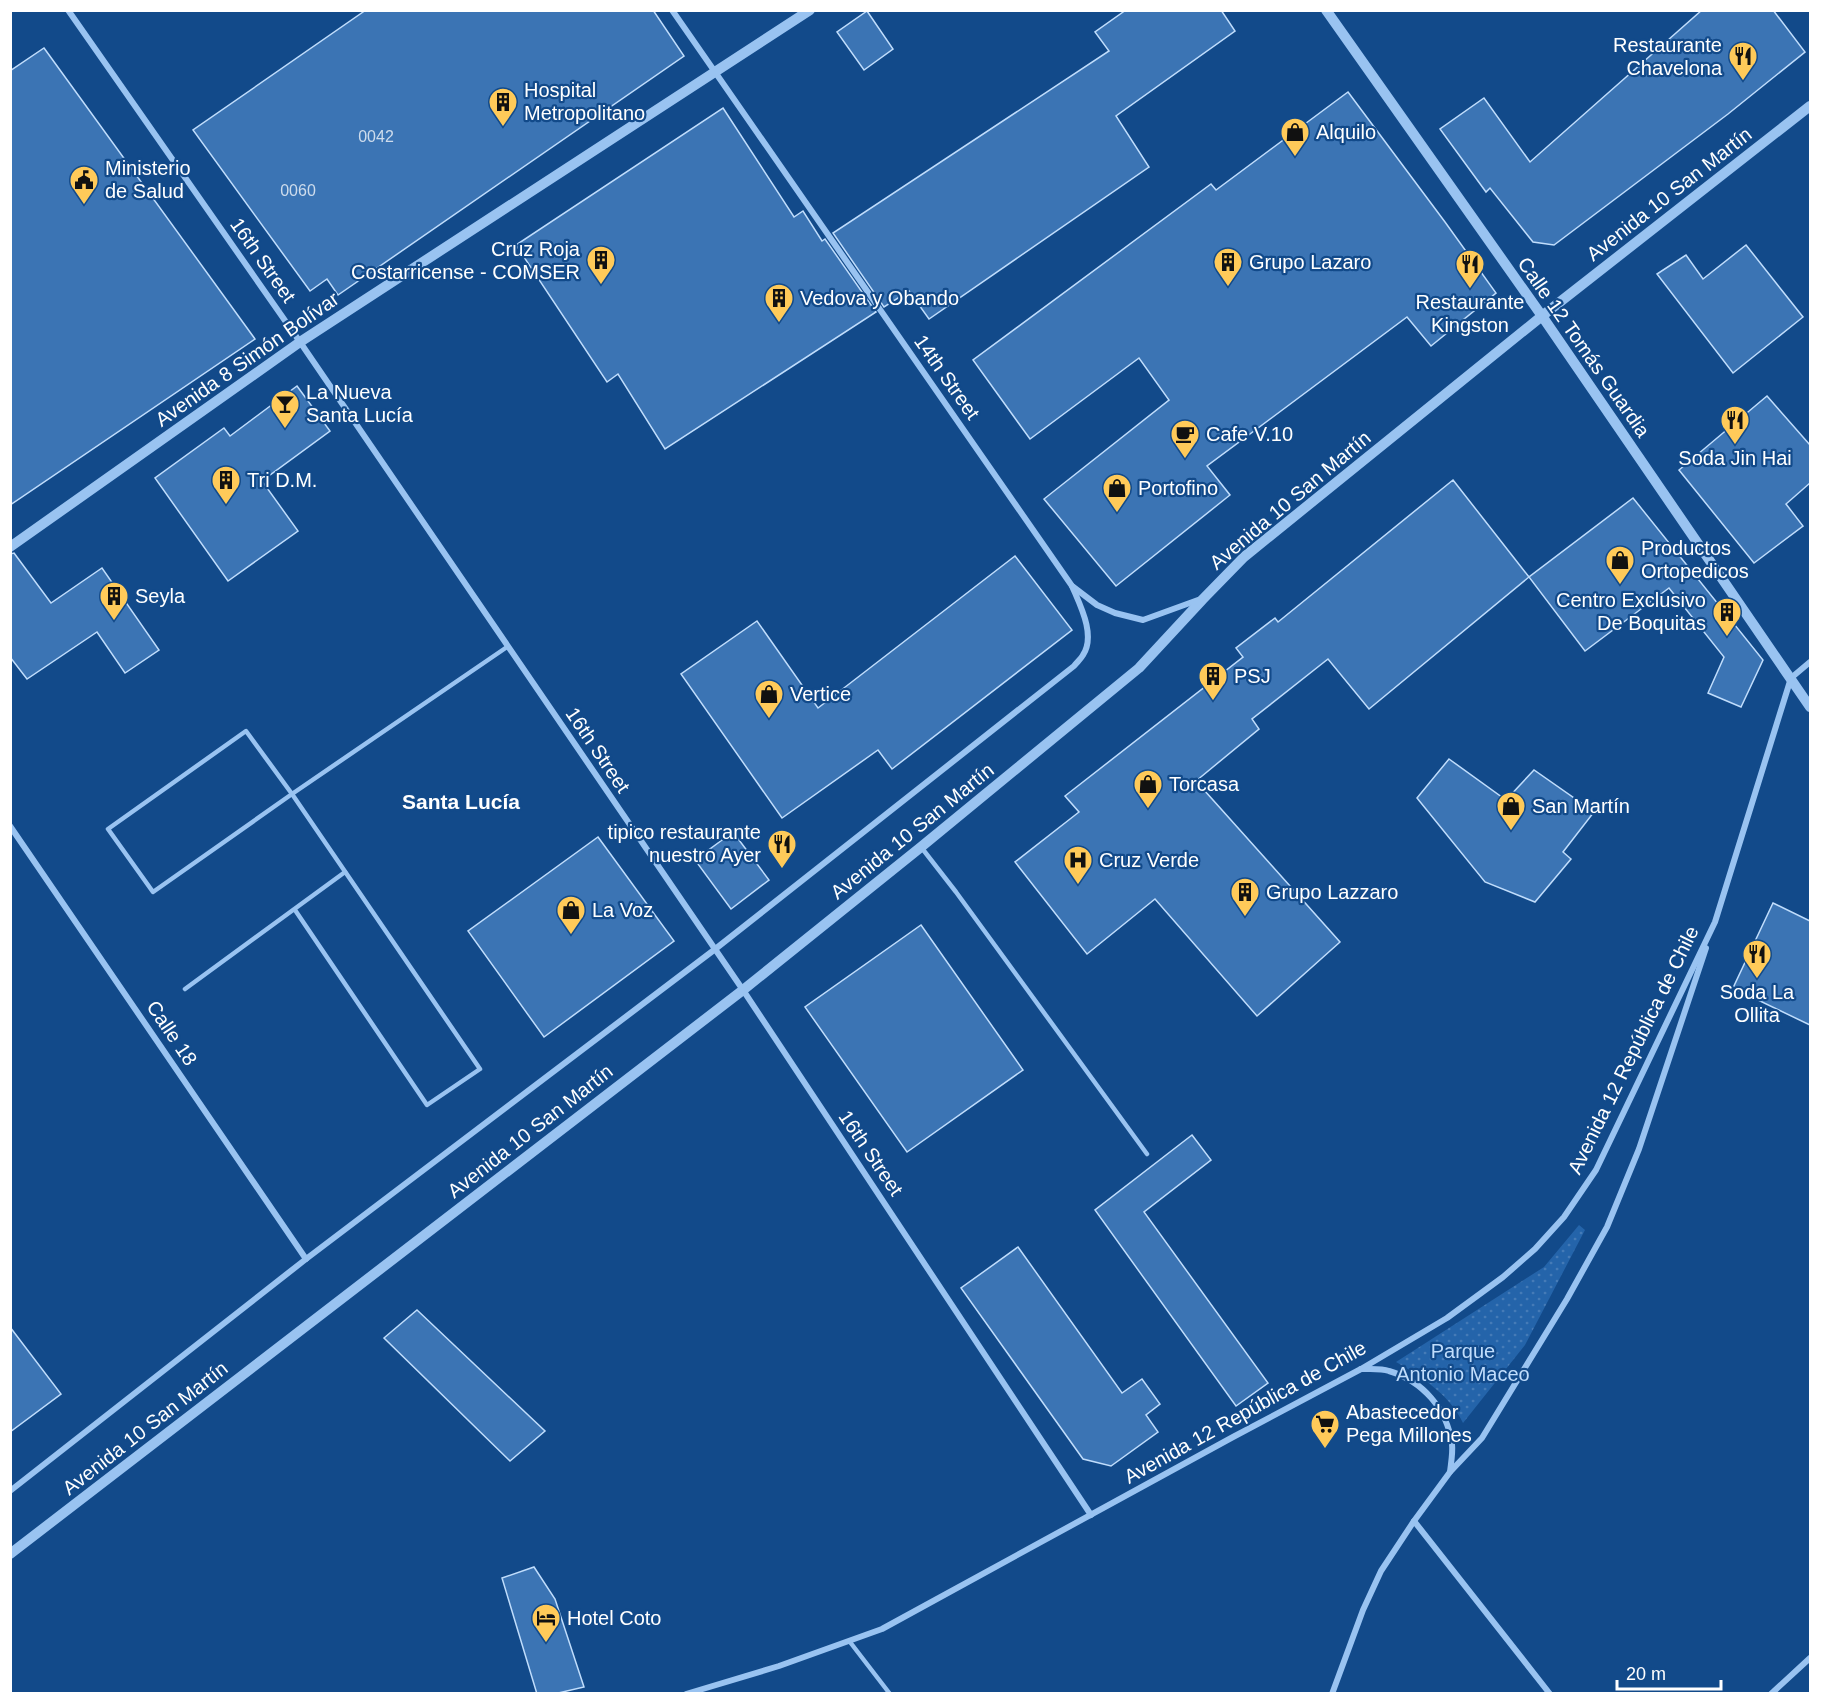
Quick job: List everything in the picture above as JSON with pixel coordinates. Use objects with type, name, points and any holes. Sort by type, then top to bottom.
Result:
[{"type":"street","name":"16th Street","points":[[68,10],[300,342],[743,990],[1091,1515]]},
{"type":"street","name":"14th Street","points":[[672,10],[1072,586],[1097,605],[1115,613],[1143,620],[1203,599]]},
{"type":"street","name":"Avenida 8 Simón Bolívar","points":[[10,547],[300,342],[810,10]]},
{"type":"street","name":"Calle 12 Tomás Guardia","points":[[1326,10],[1542,316],[1810,707]]},
{"type":"street","name":"Avenida 10 San Martín","points":[[10,1554],[743,990],[921,847],[1139,668],[1244,557],[1542,316],[1810,106]]},
{"type":"street","name":"Avenida 10 San Martín","points":[[10,1491],[306,1259],[714,950],[1074,666],[1084,654],[1087,642],[1084,616],[1072,586]]},
{"type":"street","points":[[1791,678],[1810,662]]},
{"type":"street","name":"Avenida 12 República de Chile","points":[[686,1694],[779,1666],[882,1629],[1361,1369],[1447,1318],[1503,1277],[1535,1249],[1564,1217],[1596,1170],[1715,922],[1791,678]]},
{"type":"street","name":"Calle 18","points":[[10,826],[306,1259]]},
{"type":"street","points":[[1332,1694],[1363,1610],[1381,1571],[1450,1472],[1482,1438],[1567,1299],[1607,1227],[1639,1149],[1715,922]]},
{"type":"street","points":[[1361,1369],[1388,1370],[1412,1380],[1432,1397],[1446,1420],[1452,1446],[1450,1472]]},
{"type":"street","points":[[1414,1521],[1550,1694]]},
{"type":"street","points":[[1771,1694],[1810,1658]]},
{"type":"lane","points":[[295,910],[428,1105],[480,1069],[292,794],[246,731],[108,829],[153,892],[292,794],[507,647]]},
{"type":"lane","points":[[921,847],[1147,1154]]},
{"type":"lane","points":[[185,989],[345,872]]},
{"type":"lane","points":[[850,1642],[890,1694]]},
{"type":"green space","name":"Parque Antonio Maceo","points":[[1579,1225],[1585,1230],[1525,1345],[1463,1423],[1443,1395],[1396,1362],[1544,1267]]},
{"type":"building","points":[[366,10],[653,10],[684,56],[338,295],[327,279],[310,291],[193,130]]},
{"type":"building","points":[[1126,10],[1221,10],[1235,31],[1116,116],[1149,167],[929,319],[909,291],[884,307],[833,233],[1109,51],[1095,32]]},
{"type":"building","points":[[1702,10],[1773,10],[1805,52],[1728,114],[1554,245],[1533,242],[1490,188],[1486,192],[1440,129],[1484,98],[1530,162]]},
{"type":"building","points":[[867,11],[893,49],[864,70],[837,32]]},
{"type":"building","name":"Ministerio de Salud","points":[[44,48],[255,339],[10,505],[10,71]]},
{"type":"building","name":"Grupo Lazaro","points":[[1348,92],[1496,293],[1431,346],[1407,317],[1207,466],[1230,495],[1116,586],[1044,499],[1169,400],[1139,358],[1030,439],[973,360],[1211,184],[1216,190]]},
{"type":"building","points":[[723,108],[794,217],[803,211],[822,241],[825,239],[876,312],[665,449],[618,374],[607,382],[516,245]]},
{"type":"building","points":[[1746,245],[1803,317],[1733,373],[1657,274],[1686,255],[1703,279]]},
{"type":"building","name":"Tri D.M.","points":[[297,386],[330,431],[262,481],[298,531],[228,581],[155,478],[224,428],[230,436]]},
{"type":"building","points":[[1767,396],[1810,445],[1810,483],[1786,504],[1803,526],[1754,563],[1679,470]]},
{"type":"building","points":[[1453,480],[1529,577],[1369,709],[1328,659],[1252,719],[1259,729],[1196,781],[1340,942],[1257,1016],[1155,899],[1087,954],[1015,862],[1079,812],[1065,796],[1243,657],[1236,648],[1275,618],[1278,622]]},
{"type":"building","points":[[1633,498],[1763,660],[1741,707],[1708,693],[1724,657],[1669,588],[1585,651],[1529,577]]},
{"type":"building","points":[[14,553],[51,603],[102,568],[159,650],[125,673],[97,632],[27,679],[10,657],[10,554]]},
{"type":"building","points":[[1015,556],[1072,630],[892,769],[878,750],[782,818],[681,674],[757,621],[818,708]]},
{"type":"building","name":"San Martín","points":[[1449,759],[1506,800],[1534,770],[1594,812],[1563,852],[1571,859],[1535,902],[1485,882],[1417,798]]},
{"type":"building","points":[[733,832],[769,880],[731,909],[695,860]]},
{"type":"building","name":"La Voz","points":[[598,837],[674,941],[544,1037],[468,931]]},
{"type":"building","points":[[1773,903],[1810,921],[1810,1025],[1733,988]]},
{"type":"building","points":[[921,925],[1023,1070],[907,1152],[805,1007]]},
{"type":"building","points":[[1192,1135],[1211,1160],[1144,1212],[1268,1383],[1236,1406],[1095,1210]]},
{"type":"building","points":[[1018,1247],[1122,1393],[1142,1379],[1160,1404],[1146,1415],[1158,1432],[1111,1466],[1083,1459],[961,1288]]},
{"type":"building","points":[[417,1310],[545,1431],[510,1461],[384,1338]]},
{"type":"building","points":[[10,1327],[61,1394],[10,1432]]},
{"type":"building","name":"Hotel Coto","points":[[534,1567],[555,1599],[584,1687],[554,1694],[537,1694],[502,1578]]},
{"type":"place","name":"Restaurante Chavelona","points":[[1743,82]]},
{"type":"place","name":"Hospital Metropolitano","points":[[503,128]]},
{"type":"place","name":"Alquilo","points":[[1295,158]]},
{"type":"place","name":"Ministerio de Salud","points":[[84,206]]},
{"type":"place","name":"Cruz Roja Costarricense - COMSER","points":[[601,286]]},
{"type":"place","name":"Grupo Lazaro","points":[[1228,288]]},
{"type":"place","name":"Restaurante Kingston","points":[[1470,290]]},
{"type":"place","name":"Vedova y Obando","points":[[779,324]]},
{"type":"place","name":"La Nueva Santa Lucía","points":[[285,430]]},
{"type":"place","name":"Soda Jin Hai","points":[[1735,446]]},
{"type":"place","name":"Cafe V.10","points":[[1185,460]]},
{"type":"place","name":"Tri D.M.","points":[[226,506]]},
{"type":"place","name":"Portofino","points":[[1117,514]]},
{"type":"place","name":"Productos Ortopedicos","points":[[1620,586]]},
{"type":"place","name":"Seyla","points":[[114,622]]},
{"type":"place","name":"Centro Exclusivo De Boquitas","points":[[1727,638]]},
{"type":"place","name":"PSJ","points":[[1213,702]]},
{"type":"place","name":"Vertice","points":[[769,720]]},
{"type":"place","name":"Torcasa","points":[[1148,810]]},
{"type":"place","name":"San Martín","points":[[1511,832]]},
{"type":"place","name":"tipico restaurante nuestro Ayer","points":[[782,870]]},
{"type":"place","name":"Cruz Verde","points":[[1078,886]]},
{"type":"place","name":"Grupo Lazzaro","points":[[1245,918]]},
{"type":"place","name":"La Voz","points":[[571,936]]},
{"type":"place","name":"Soda La Ollita","points":[[1757,980]]},
{"type":"place","name":"Abastecedor Pega Millones","points":[[1325,1450]]},
{"type":"place","name":"Hotel Coto","points":[[546,1644]]},
{"type":"district","name":"Santa Lucía","points":[[461,802]]}]
